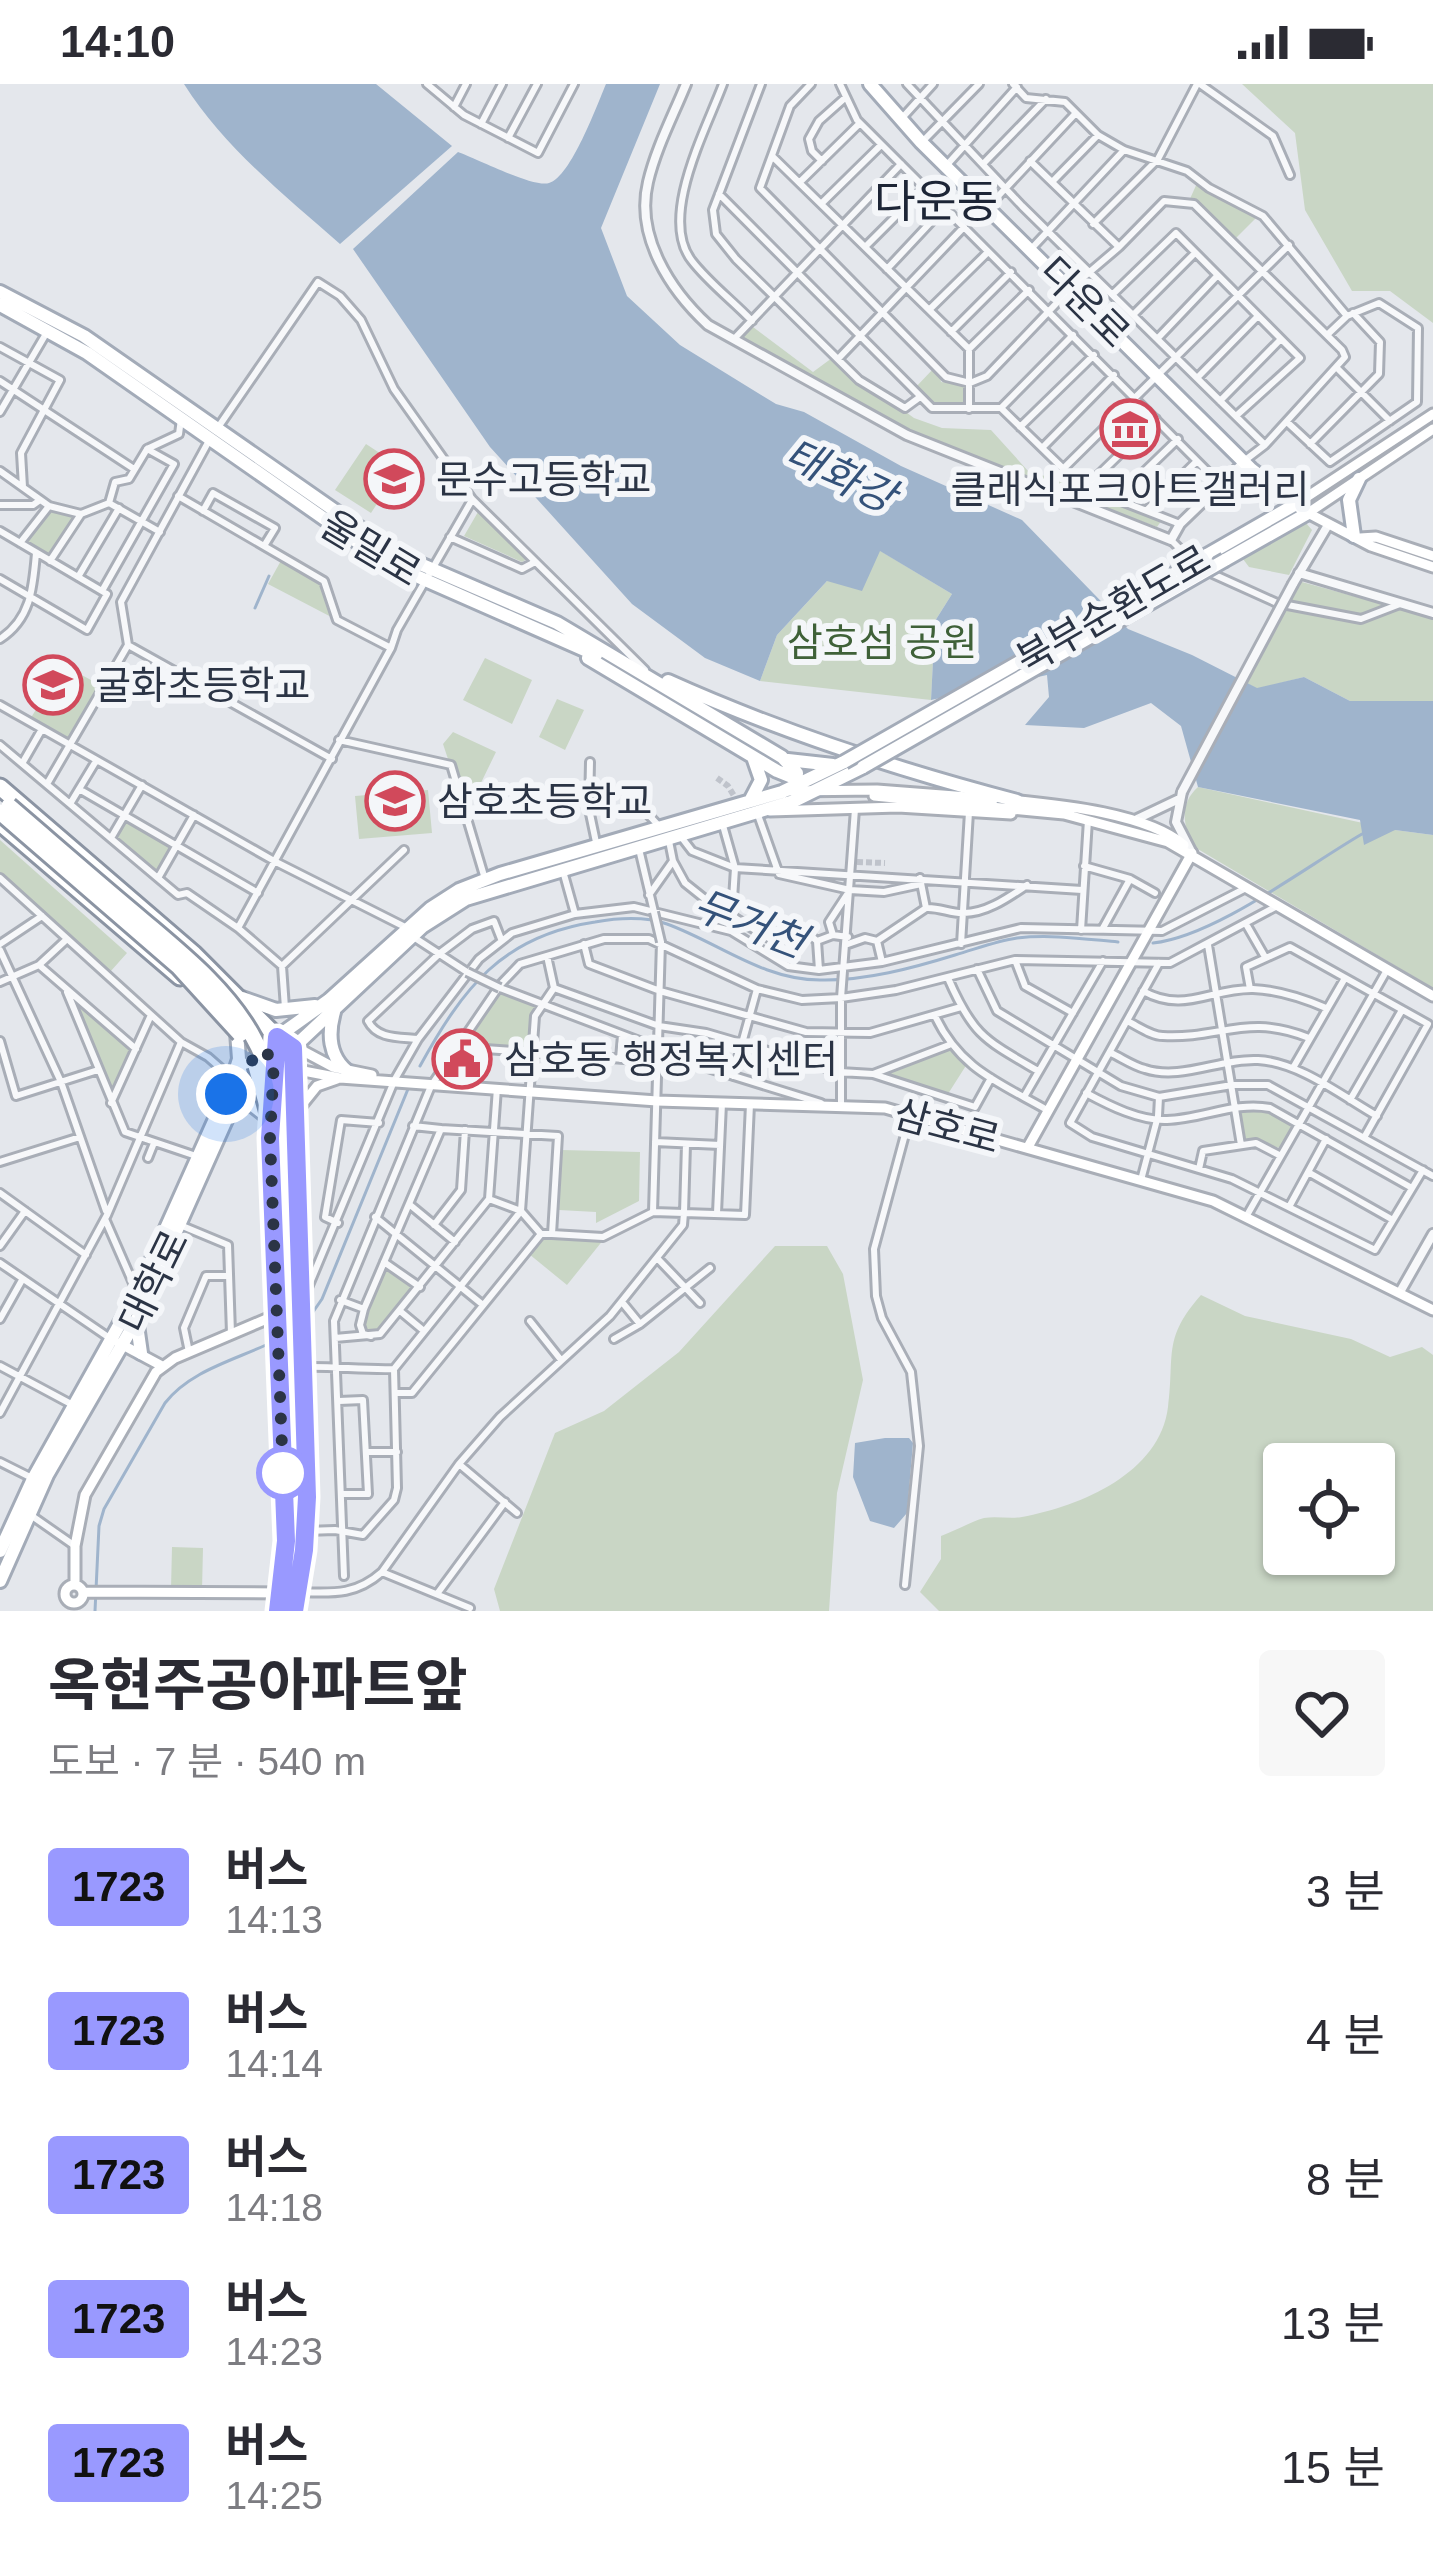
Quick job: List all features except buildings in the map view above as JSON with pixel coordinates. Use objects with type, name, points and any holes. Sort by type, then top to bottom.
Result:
[{"type":"highway","points":[[5,800],[230,990],[277,1037]]},
{"type":"highway","points":[[5,800],[196,984],[238,1031],[258,1070],[275,1146],[290,1587]]},
{"type":"highway","points":[[5,800],[213,983],[239,1014],[267,1066],[281,1114],[289,1174],[302,1538],[290,1587]]},
{"type":"highway","points":[[0,823],[269,1055]]},
{"type":"main road","name":"다운로","points":[[870,84],[921,142],[1244,461],[1302,509]]},
{"type":"main road","name":"울밀로","points":[[0,292],[213,434],[338,530],[508,614],[811,787]]},
{"type":"main road","name":"울밀로","points":[[0,305],[52,324],[182,418],[213,434]]},
{"type":"main road","name":"북부순환도로","points":[[410,932],[466,898],[562,868],[598,851],[638,846],[745,804],[811,787],[863,766],[1291,522],[1302,509],[1433,414]]},
{"type":"main road","name":"북부순환도로","points":[[811,787],[844,762],[1208,555],[1359,479],[1433,429]]},
{"type":"main road","points":[[1357,537],[1349,500],[1359,479]]},
{"type":"main road","points":[[1302,509],[1325,524],[1433,567]]},
{"type":"main road","points":[[1291,522],[1325,524]]},
{"type":"main road","points":[[1357,537],[1376,537],[1433,556]]},
{"type":"main road","name":"울밀로","points":[[428,577],[542,616],[607,652]]},
{"type":"main road","points":[[607,652],[788,728],[931,777],[1017,801],[1124,820],[1172,836],[1248,889],[1433,995]]},
{"type":"main road","points":[[607,652],[782,758],[811,787],[851,810]]},
{"type":"main road","points":[[745,804],[757,794],[758,756]]},
{"type":"main road","points":[[782,758],[811,765],[844,762]]},
{"type":"main road","points":[[811,787],[844,762]]},
{"type":"main road","points":[[863,766],[859,781],[872,793],[1017,801]]},
{"type":"main road","points":[[811,787],[1088,819],[1192,853]]},
{"type":"main road","name":"북부순환도로","points":[[277,1037],[329,1006],[445,898],[485,879],[722,822],[745,804]]},
{"type":"main road","points":[[745,804],[851,810],[898,807],[1088,819]]},
{"type":"main road","points":[[1028,1148],[1192,853]]},
{"type":"main road","points":[[230,990],[256,1006],[285,1010],[329,1006],[332,1046],[344,1075]]},
{"type":"main road","name":"대학로","points":[[0,1581],[38,1481],[113,1361],[137,1293],[233,1079],[269,1055],[293,1048],[329,1006]]},
{"type":"main road","points":[[233,1079],[237,1032]]},
{"type":"main road","points":[[277,1037],[344,1075]]},
{"type":"main road","name":"대학로","points":[[0,1551],[74,1406],[137,1318],[230,1111],[277,1037]]},
{"type":"main road","points":[[278,1611],[306,1531],[293,1048]]},
{"type":"main road","points":[[269,1055],[293,1069],[344,1075]]},
{"type":"main road","points":[[269,1055],[285,1528],[294,1609]]},
{"type":"main road","points":[[294,1117],[311,1091],[344,1075]]},
{"type":"main road","name":"삼호로","points":[[344,1075],[657,1101],[885,1108],[1213,1201],[1433,1310]]},
{"type":"main road","points":[[230,1111],[251,1104],[270,1119]]},
{"type":"main road","points":[[74,1607],[82,1590],[75,1546],[89,1484],[161,1366],[276,1315]]},
{"type":"main road","points":[[137,1318],[141,1353]]},
{"type":"main road","points":[[117,1342],[161,1366]]},
{"type":"main road","points":[[113,1361],[141,1353]]},
{"type":"main road","points":[[82,1590],[290,1587]]},
{"type":"street","points":[[429,84],[482,124],[538,153],[574,84]]},
{"type":"street","points":[[454,106],[466,84]]},
{"type":"street","points":[[482,124],[502,84]]},
{"type":"street","points":[[508,138],[537,84]]},
{"type":"street","points":[[686,84],[646,187],[654,248],[665,276],[683,302],[708,325],[907,435],[1171,540],[1212,576],[1277,603],[1361,619],[1400,604]]},
{"type":"street","points":[[723,84],[684,192],[680,236],[690,258],[752,321]]},
{"type":"street","points":[[761,84],[713,210],[716,235],[873,392],[905,408],[920,397]]},
{"type":"street","points":[[811,84],[790,106],[760,188],[946,377],[970,383],[987,376],[1164,201],[1194,204],[1345,357],[1287,422],[1180,524],[1171,540]]},
{"type":"street","points":[[840,84],[860,123],[1221,485]]},
{"type":"street","points":[[907,84],[941,124],[1264,445]]},
{"type":"street","points":[[901,120],[932,84]]},
{"type":"street","points":[[921,142],[979,84]]},
{"type":"street","points":[[1093,224],[1157,160],[1198,84],[1273,136],[1290,175]]},
{"type":"street","points":[[946,166],[1015,86],[1026,98],[1065,101],[1098,135],[1124,150],[1187,171],[1263,216],[1379,342],[1378,374],[1310,444]]},
{"type":"street","points":[[822,161],[812,152],[809,140],[819,121],[846,97]]},
{"type":"street","points":[[982,164],[1046,99]]},
{"type":"street","points":[[988,207],[1075,114]]},
{"type":"street","points":[[800,182],[860,123]]},
{"type":"street","points":[[1052,182],[1098,135]]},
{"type":"street","points":[[822,203],[881,145]]},
{"type":"street","points":[[1032,248],[1124,150]]},
{"type":"street","points":[[772,156],[969,349],[969,409]]},
{"type":"street","points":[[1030,161],[1119,248]]},
{"type":"street","points":[[734,339],[901,164]]},
{"type":"street","points":[[866,246],[924,188]]},
{"type":"street","points":[[719,194],[932,408],[1001,408],[1073,335]]},
{"type":"street","points":[[887,269],[945,207]]},
{"type":"street","points":[[838,359],[964,227]]},
{"type":"street","points":[[1113,294],[1176,233],[1300,358],[1237,416]]},
{"type":"street","points":[[1064,469],[1289,245]]},
{"type":"street","points":[[930,309],[988,253]]},
{"type":"street","points":[[1134,314],[1195,253]]},
{"type":"street","points":[[951,332],[1011,272]]},
{"type":"street","points":[[1158,338],[1218,275]]},
{"type":"street","points":[[47,784],[128,646],[122,602],[178,496],[213,434],[318,282],[340,296],[361,320],[394,389],[472,499],[645,670]]},
{"type":"street","points":[[969,349],[1029,290]]},
{"type":"street","points":[[1287,422],[1330,462],[1418,402],[1418,328],[1378,303],[1350,315],[1327,335]]},
{"type":"street","points":[[1198,377],[1258,316]]},
{"type":"street","points":[[0,412],[52,324]]},
{"type":"street","points":[[1220,400],[1282,338]]},
{"type":"street","points":[[0,347],[60,380],[21,453],[22,487]]},
{"type":"street","points":[[1020,428],[1094,355]]},
{"type":"street","points":[[1338,369],[1390,422]]},
{"type":"street","points":[[1042,448],[1114,375]]},
{"type":"street","points":[[0,382],[134,469]]},
{"type":"street","points":[[1001,408],[1086,487],[1180,524]]},
{"type":"street","points":[[109,503],[115,482],[129,479],[147,449],[179,434],[182,418]]},
{"type":"street","points":[[1086,487],[1156,419]]},
{"type":"street","points":[[1117,497],[1178,439]]},
{"type":"street","points":[[0,579],[87,630],[174,464],[147,449]]},
{"type":"street","points":[[1148,509],[1198,460]]},
{"type":"street","points":[[0,471],[49,506],[81,514]]},
{"type":"street","points":[[203,511],[212,493],[275,528],[265,546]]},
{"type":"street","points":[[178,496],[324,581],[337,620],[391,648]]},
{"type":"street","points":[[238,928],[472,499]]},
{"type":"street","points":[[0,505],[33,505],[40,500]]},
{"type":"street","points":[[50,561],[81,514],[109,503],[160,532]]},
{"type":"street","points":[[20,543],[49,506]]},
{"type":"street","points":[[78,577],[119,508]]},
{"type":"street","points":[[1156,838],[1172,836],[1180,796],[1325,524]]},
{"type":"street","points":[[0,531],[122,602]]},
{"type":"street","points":[[449,537],[522,568],[535,562]]},
{"type":"street","points":[[0,639],[13,630],[32,599],[36,552]]},
{"type":"street","points":[[1299,573],[1433,613]]},
{"type":"street","points":[[128,646],[332,759]]},
{"type":"street","points":[[0,705],[276,862],[410,932],[467,972],[658,1048]]},
{"type":"street","points":[[22,764],[42,729]]},
{"type":"street","points":[[339,740],[451,765],[485,879]]},
{"type":"street","points":[[0,745],[178,895],[187,892],[282,966],[285,1010]]},
{"type":"street","points":[[70,804],[96,760]]},
{"type":"street","points":[[590,762],[589,809],[598,851]]},
{"type":"street","points":[[111,838],[142,785]]},
{"type":"street","points":[[80,789],[258,893]]},
{"type":"street","points":[[1124,820],[1149,817],[1180,796]]},
{"type":"street","points":[[745,804],[783,876],[884,892],[920,881]]},
{"type":"street","points":[[643,809],[692,850],[735,868],[1082,890]]},
{"type":"street","points":[[457,1047],[694,1064],[836,1106],[854,861],[851,810]]},
{"type":"street","points":[[962,944],[969,812]]},
{"type":"street","points":[[158,878],[194,815]]},
{"type":"street","points":[[1081,930],[1088,819]]},
{"type":"street","points":[[722,822],[735,868],[731,931]]},
{"type":"street","points":[[1176,822],[1192,853]]},
{"type":"street","points":[[669,833],[673,861],[685,883],[772,940],[811,936],[817,941],[819,970]]},
{"type":"street","points":[[638,846],[661,942],[653,1212]]},
{"type":"street","points":[[282,966],[404,850]]},
{"type":"street","points":[[650,895],[673,861]]},
{"type":"street","points":[[1084,866],[1130,879],[1156,893]]},
{"type":"street","points":[[562,868],[575,914]]},
{"type":"street","points":[[0,878],[181,1042],[233,1079]]},
{"type":"street","points":[[1102,930],[1130,879]]},
{"type":"street","points":[[920,881],[926,908]]},
{"type":"street","points":[[817,941],[833,935],[848,941],[877,941],[926,908],[963,914],[1001,903],[1027,885]]},
{"type":"street","points":[[301,1305],[418,1039],[467,972],[501,939],[575,914],[634,907],[731,931],[788,965],[819,970],[882,962],[1021,928],[1148,933],[1171,928],[1248,889]]},
{"type":"street","points":[[833,935],[829,922],[850,890]]},
{"type":"street","points":[[344,1576],[334,1338],[340,1300],[431,1083],[520,964],[584,944],[626,938],[661,942],[757,989],[802,1000],[841,998],[1015,960],[1171,963],[1277,906]]},
{"type":"street","points":[[42,916],[0,947],[61,1082],[137,1293]]},
{"type":"street","points":[[418,1039],[383,1036],[368,1021],[472,929],[494,921],[501,939]]},
{"type":"street","points":[[1246,923],[1264,957]]},
{"type":"street","points":[[0,982],[39,965],[67,939]]},
{"type":"street","points":[[772,940],[776,958]]},
{"type":"street","points":[[877,941],[882,962]]},
{"type":"street","points":[[584,944],[589,964],[660,991],[806,1032],[870,1034],[961,1007]]},
{"type":"street","points":[[1208,945],[1240,1145]]},
{"type":"street","points":[[1250,989],[1246,967],[1290,947],[1428,1024],[1365,1137]]},
{"type":"street","points":[[306,1531],[367,1534],[394,1500],[394,1369],[521,1211],[535,1016],[554,988],[547,954]]},
{"type":"street","points":[[1015,960],[1025,986],[1072,1013]]},
{"type":"street","points":[[1024,1096],[1102,961]]},
{"type":"street","points":[[1160,962],[1070,1123],[1093,1137],[1259,1191],[1376,1250],[1423,1169]]},
{"type":"street","points":[[39,965],[136,1049]]},
{"type":"street","points":[[977,969],[997,1011],[1121,1086],[1159,1096],[1232,1085],[1268,1085],[1433,1176]]},
{"type":"street","points":[[1246,1216],[1387,970]]},
{"type":"street","points":[[948,978],[982,1038],[1038,1072]]},
{"type":"street","points":[[1292,1069],[1345,978]]},
{"type":"street","points":[[554,988],[658,1026],[742,1042],[840,1072],[873,1074],[975,1107],[991,1078]]},
{"type":"street","points":[[733,1076],[757,989]]},
{"type":"street","points":[[1143,991],[1165,1004],[1250,989],[1300,996],[1326,1008]]},
{"type":"street","points":[[67,992],[124,1132],[199,1156]]},
{"type":"street","points":[[1349,1100],[1402,1010]]},
{"type":"street","points":[[111,1103],[151,1015]]},
{"type":"street","points":[[934,1016],[949,1045],[967,1064],[1047,1110]]},
{"type":"street","points":[[1127,1021],[1162,1036],[1262,1025],[1309,1038]]},
{"type":"street","points":[[620,1059],[622,1035]]},
{"type":"street","points":[[0,1041],[16,1096],[98,1070]]},
{"type":"street","points":[[0,1413],[106,1217],[181,1042]]},
{"type":"street","points":[[873,1074],[949,1045]]},
{"type":"street","points":[[1109,1053],[1162,1072],[1256,1060],[1292,1069],[1377,1116]]},
{"type":"street","points":[[334,1338],[380,1334],[489,1199],[497,1088]]},
{"type":"street","points":[[776,1089],[776,1104]]},
{"type":"street","points":[[1087,1094],[1157,1119],[1254,1105],[1270,1108],[1412,1188]]},
{"type":"street","points":[[1141,1180],[1159,1096]]},
{"type":"street","points":[[717,1214],[722,1102]]},
{"type":"street","points":[[489,1199],[521,1211],[541,1234],[603,1237],[653,1212],[745,1215],[750,1103]]},
{"type":"street","points":[[905,1585],[919,1446],[911,1372],[882,1318],[874,1249],[910,1114]]},
{"type":"street","points":[[338,1223],[325,1217],[341,1120],[379,1124]]},
{"type":"street","points":[[412,1126],[558,1136],[552,1234]]},
{"type":"street","points":[[371,1336],[363,1334],[360,1325],[364,1310],[441,1129]]},
{"type":"street","points":[[434,1225],[460,1190],[465,1130]]},
{"type":"street","points":[[0,1162],[80,1137]]},
{"type":"street","points":[[1289,1207],[1326,1139]]},
{"type":"street","points":[[655,1142],[720,1144]]},
{"type":"street","points":[[148,1158],[154,1143]]},
{"type":"street","points":[[1199,1169],[1203,1150],[1256,1143],[1280,1155]]},
{"type":"street","points":[[290,1587],[350,1593],[382,1572],[459,1464],[500,1417],[622,1302],[683,1225],[686,1144]]},
{"type":"street","points":[[1308,1172],[1393,1220]]},
{"type":"street","points":[[0,1193],[86,1256]]},
{"type":"street","points":[[409,1204],[455,1243]]},
{"type":"street","points":[[0,1246],[25,1211]]},
{"type":"street","points":[[375,1217],[483,1305]]},
{"type":"street","points":[[180,1225],[228,1245],[231,1333]]},
{"type":"street","points":[[395,1393],[412,1393],[541,1234]]},
{"type":"street","points":[[1400,1292],[1433,1234]]},
{"type":"street","points":[[1421,1254],[1433,1261]]},
{"type":"street","points":[[658,1259],[700,1303]]},
{"type":"street","points":[[384,1262],[420,1287]]},
{"type":"street","points":[[0,1263],[117,1342]]},
{"type":"street","points":[[614,1340],[710,1268]]},
{"type":"street","points":[[189,1352],[184,1328],[206,1276],[229,1276]]},
{"type":"street","points":[[0,1319],[22,1279]]},
{"type":"street","points":[[340,1300],[364,1310]]},
{"type":"street","points":[[622,1302],[640,1324]]},
{"type":"street","points":[[400,1311],[424,1331]]},
{"type":"street","points":[[530,1321],[561,1360]]},
{"type":"street","points":[[0,1366],[74,1406]]},
{"type":"street","points":[[303,1367],[394,1369]]},
{"type":"street","points":[[337,1401],[363,1400],[368,1494],[341,1494]]},
{"type":"street","points":[[366,1452],[397,1452]]},
{"type":"street","points":[[0,1462],[38,1481]]},
{"type":"street","points":[[459,1464],[517,1513]]},
{"type":"street","points":[[437,1594],[505,1502]]},
{"type":"street","points":[[29,1514],[75,1546]]},
{"type":"street","points":[[382,1572],[470,1608]]},
{"type":"green space","points":[[1242,84],[1433,84],[1433,323],[1390,291],[1352,291],[1305,210],[1295,133]]},
{"type":"green space","points":[[1198,181],[1258,216],[1235,239],[1199,204],[1189,201]]},
{"type":"green space","points":[[749,324],[813,372],[832,358],[914,418],[942,428],[991,430],[1029,472],[1049,477],[1060,471],[1164,517],[1157,527],[899,431],[734,339]]},
{"type":"green space","points":[[933,369],[939,369],[941,382],[965,385],[965,406],[934,405],[915,388]]},
{"type":"green space","points":[[366,444],[401,467],[371,513],[335,490]]},
{"type":"green space","points":[[49,506],[81,514],[50,561],[20,543]]},
{"type":"green space","points":[[478,512],[527,559],[522,562],[464,536]]},
{"type":"green space","points":[[1306,523],[1312,530],[1289,575],[1249,567],[1240,555]]},
{"type":"green space","name":"삼호섬 공원","points":[[879,550],[952,594],[935,621],[931,700],[760,681],[777,635],[828,580]]},
{"type":"green space","points":[[283,557],[324,581],[337,620],[268,584]]},
{"type":"green space","points":[[1302,582],[1433,618],[1433,701],[1350,701],[1304,677],[1257,689],[1245,682]]},
{"type":"green space","points":[[485,658],[532,680],[512,724],[463,700]]},
{"type":"green space","points":[[63,665],[104,687],[70,744],[29,721]]},
{"type":"green space","points":[[557,699],[584,710],[565,750],[539,737]]},
{"type":"green space","points":[[453,732],[496,752],[477,791],[457,786],[443,744]]},
{"type":"green space","points":[[1198,787],[1433,835],[1433,988],[1196,848],[1185,817],[1187,801]]},
{"type":"green space","points":[[428,790],[432,833],[359,839],[355,796]]},
{"type":"green space","points":[[124,815],[177,845],[158,878],[111,838]]},
{"type":"green space","points":[[0,840],[127,953],[110,972],[0,875]]},
{"type":"green space","points":[[67,992],[136,1049],[111,1103]]},
{"type":"green space","points":[[499,992],[539,1006],[532,1018],[530,1049],[462,1044]]},
{"type":"green space","points":[[949,1045],[967,1064],[946,1097],[873,1074]]},
{"type":"green space","points":[[1256,1108],[1290,1123],[1280,1148],[1243,1138],[1241,1112]]},
{"type":"green space","points":[[562,1150],[640,1152],[639,1201],[596,1223],[596,1212],[559,1210]]},
{"type":"green space","points":[[542,1237],[604,1239],[567,1285],[529,1254]]},
{"type":"green space","points":[[775,1246],[827,1246],[843,1274],[863,1380],[837,1493],[829,1611],[500,1611],[494,1589],[555,1433],[604,1411],[679,1352]]},
{"type":"green space","points":[[384,1262],[420,1287],[380,1334],[363,1334],[360,1325]]},
{"type":"green space","points":[[1201,1295],[1245,1316],[1351,1339],[1390,1357],[1422,1347],[1433,1355],[1433,1611],[939,1611],[920,1592],[941,1559],[941,1536],[984,1518],[1022,1517],[1069,1504],[1134,1468],[1162,1430],[1180,1324]]},
{"type":"green space","points":[[172,1547],[203,1548],[202,1590],[171,1589]]},
{"type":"water","points":[[184,84],[376,84],[452,146],[340,244],[236,149]]},
{"type":"water","name":"태화강","points":[[606,84],[660,84],[601,228],[627,296],[680,345],[776,404],[804,412],[901,466],[1022,520],[1128,629],[1257,688],[1304,677],[1350,701],[1433,701],[1433,835],[1395,830],[1364,845],[1360,820],[1198,787],[1181,726],[1151,703],[1084,728],[1025,725],[1049,697],[1047,675],[931,700],[935,621],[952,594],[880,551],[862,591],[827,581],[777,635],[760,681],[705,658],[632,604],[490,447],[353,249],[458,152],[531,181],[549,183],[557,178],[582,139]]},
{"type":"water","points":[[909,1438],[913,1443],[907,1513],[894,1528],[870,1521],[853,1477],[855,1443]]},
{"type":"waterway","points":[[255,608],[269,576]]},
{"type":"waterway","points":[[1153,943],[1178,938],[1232,914],[1362,834]]},
{"type":"waterway","name":"무거천","points":[[420,1066],[452,1013],[489,970],[534,939],[595,922],[658,921],[779,974],[820,980],[889,973],[1017,938],[1118,942]]},
{"type":"waterway","name":"무거천","points":[[304,1325],[322,1299],[408,1089]]},
{"type":"waterway","name":"무거천","points":[[95,1611],[104,1509],[165,1403],[198,1375],[266,1345]]},
{"type":"tunnel","points":[[764,755],[790,770]]},
{"type":"tunnel","points":[[717,778],[736,799]]},
{"type":"tunnel","points":[[857,862],[885,863]]},
{"type":"bus line","name":"1723","points":[[278,1611],[286,1541],[270,1138],[277,1037],[293,1048],[303,1367],[307,1516],[294,1611]]},
{"type":"place","name":"클래식포크아트갤러리","points":[[1130,429]]},
{"type":"place","name":"문수고등학교","points":[[394,479]]},
{"type":"place","name":"굴화초등학교","points":[[53,685]]},
{"type":"place","name":"삼호초등학교","points":[[395,801]]},
{"type":"place","name":"삼호동 행정복지센터","points":[[462,1059]]},
{"type":"district","name":"다운동","points":[[936,201]]},
{"type":"route","points":[[226,1094],[233,1079],[263,1050],[274,1060],[270,1138],[283,1473]]}]
